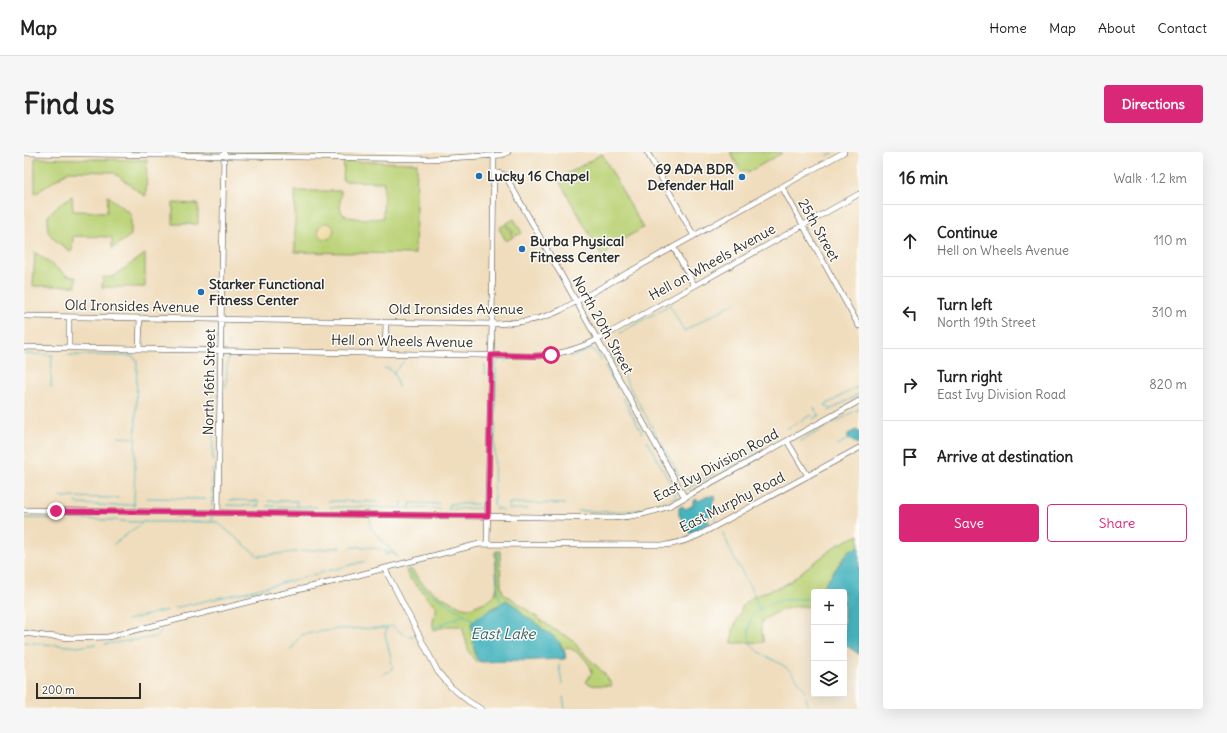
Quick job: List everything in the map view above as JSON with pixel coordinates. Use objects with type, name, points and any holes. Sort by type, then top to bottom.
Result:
[{"type":"street","points":[[24,153],[224,154],[429,159],[502,155],[508,152]]},
{"type":"street","points":[[647,152],[694,236]]},
{"type":"street","name":"Old Ironsides Avenue","points":[[24,316],[492,324],[519,323],[538,319],[555,313],[844,152]]},
{"type":"street","name":"North 16th Street","points":[[218,512],[222,350],[224,154]]},
{"type":"street","points":[[487,544],[494,155]]},
{"type":"street","name":"North 20th Street","points":[[494,172],[505,175],[685,498]]},
{"type":"street","name":"25th Street","points":[[782,187],[859,326]]},
{"type":"street","name":"Hell on Wheels Avenue","points":[[24,347],[533,356],[559,354],[597,340],[859,194]]},
{"type":"street","points":[[674,248],[694,285]]},
{"type":"street","points":[[68,348],[69,317]]},
{"type":"street","points":[[140,318],[140,349]]},
{"type":"street","points":[[385,353],[386,322]]},
{"type":"street","name":"East Ivy Division Road","points":[[24,510],[612,518],[631,517],[660,510],[685,498],[859,401]]},
{"type":"street","points":[[787,441],[808,476]]},
{"type":"street","name":"East Murphy Road","points":[[24,633],[72,638],[108,637],[385,569],[473,545],[666,545],[678,543],[699,535],[859,448]]},
{"type":"street","points":[[385,569],[438,672],[451,687],[468,701],[481,709]]},
{"type":"green space","points":[[113,152],[221,152],[219,153]]},
{"type":"green space","points":[[228,152],[296,152],[294,154],[231,154]]},
{"type":"green space","points":[[730,152],[782,153],[747,173],[745,170],[741,172]]},
{"type":"green space","points":[[602,154],[643,228],[611,246],[607,254],[602,256],[558,179]]},
{"type":"green space","points":[[35,158],[147,160],[146,195],[145,196],[113,172],[69,171],[35,194]]},
{"type":"green space","points":[[344,161],[417,163],[415,254],[295,252],[295,191],[341,191],[340,206],[343,214],[360,219],[383,218],[384,182],[343,181]]},
{"type":"green space","points":[[72,196],[73,211],[107,212],[108,196],[131,214],[131,235],[112,249],[112,237],[73,236],[71,252],[55,240],[48,232],[48,216],[56,207]]},
{"type":"green space","points":[[173,203],[198,204],[198,224],[173,224]]},
{"type":"green space","points":[[514,219],[522,233],[515,236],[507,223]]},
{"type":"green space","points":[[506,224],[513,237],[506,241],[499,228]]},
{"type":"green space","points":[[35,252],[67,276],[76,277],[76,286],[33,286]]},
{"type":"green space","points":[[145,254],[145,287],[102,287],[103,277],[112,277]]},
{"type":"green space","points":[[859,535],[859,547],[849,550],[824,585],[823,589],[811,589],[811,607],[800,606],[787,608],[762,621],[761,630],[764,642],[732,643],[733,630],[744,603],[753,597],[781,587],[791,581],[839,544]]},
{"type":"green space","points":[[500,551],[501,586],[504,595],[511,598],[553,629],[572,639],[580,650],[603,672],[612,685],[611,686],[592,685],[586,682],[592,672],[586,660],[579,653],[566,647],[564,649],[566,658],[564,659],[565,654],[560,643],[551,634],[543,630],[539,625],[522,614],[517,607],[501,604],[474,621],[475,653],[476,658],[482,662],[475,661],[469,652],[462,626],[448,626],[434,630],[433,621],[437,607],[410,579],[406,571],[411,569],[424,585],[438,595],[462,607],[470,608],[490,600],[495,595],[497,586],[495,552]]},
{"type":"sand","points":[[326,223],[332,225],[334,231],[332,237],[326,239],[320,237],[318,231],[320,225]]},
{"type":"water","points":[[856,430],[859,432],[859,443],[857,444],[848,438],[848,434]]},
{"type":"water","points":[[715,495],[716,498],[712,502],[717,511],[710,515],[707,519],[710,523],[690,534],[679,515],[679,508],[682,506],[686,509],[693,505],[693,501],[697,499],[699,501],[706,497]]},
{"type":"water","points":[[859,547],[859,654],[847,646],[847,589],[823,589],[824,585],[850,550]]},
{"type":"water","name":"East Lake","points":[[506,600],[517,607],[522,614],[539,625],[543,630],[551,634],[560,643],[565,654],[564,659],[482,662],[476,658],[471,623],[479,616]]},
{"type":"waterway","points":[[828,155],[833,153]]},
{"type":"waterway","points":[[670,305],[684,331],[736,302]]},
{"type":"waterway","points":[[620,333],[673,303]]},
{"type":"waterway","points":[[228,342],[229,347]]},
{"type":"waterway","points":[[571,357],[593,349],[602,361]]},
{"type":"waterway","points":[[609,350],[684,484],[689,490]]},
{"type":"waterway","points":[[613,357],[621,352]]},
{"type":"waterway","points":[[24,354],[53,355]]},
{"type":"waterway","points":[[51,387],[52,355]]},
{"type":"waterway","points":[[67,355],[132,356],[137,360],[134,507]]},
{"type":"waterway","points":[[226,387],[229,355]]},
{"type":"waterway","points":[[496,508],[494,505],[496,366],[499,359]]},
{"type":"waterway","points":[[499,360],[508,360]]},
{"type":"waterway","points":[[398,387],[394,372],[404,361]]},
{"type":"waterway","points":[[212,507],[214,364]]},
{"type":"waterway","points":[[485,364],[485,374]]},
{"type":"waterway","points":[[605,366],[618,389]]},
{"type":"waterway","points":[[384,368],[390,369],[394,374]]},
{"type":"waterway","points":[[831,409],[825,405],[859,386]]},
{"type":"waterway","points":[[837,408],[836,407],[859,394]]},
{"type":"waterway","points":[[623,398],[642,433]]},
{"type":"waterway","points":[[829,411],[835,407]]},
{"type":"waterway","points":[[814,408],[819,416]]},
{"type":"waterway","points":[[801,441],[859,409]]},
{"type":"waterway","points":[[786,429],[811,415],[812,416]]},
{"type":"waterway","points":[[813,419],[820,415]]},
{"type":"waterway","points":[[756,451],[753,447],[778,433]]},
{"type":"waterway","points":[[119,437],[134,438]]},
{"type":"waterway","points":[[837,445],[849,439]]},
{"type":"waterway","points":[[647,441],[673,488],[676,498]]},
{"type":"waterway","points":[[749,444],[753,452]]},
{"type":"waterway","points":[[725,468],[723,464],[748,450]]},
{"type":"waterway","points":[[724,469],[757,451]]},
{"type":"waterway","points":[[692,487],[690,482],[715,469]]},
{"type":"waterway","points":[[688,489],[717,472]]},
{"type":"waterway","points":[[448,509],[482,508],[483,483]]},
{"type":"waterway","points":[[60,497],[118,498]]},
{"type":"waterway","points":[[578,511],[635,511],[675,497]]},
{"type":"waterway","points":[[147,498],[206,499]]},
{"type":"waterway","points":[[230,500],[258,501],[258,506]]},
{"type":"waterway","points":[[268,501],[297,501],[296,506]]},
{"type":"waterway","points":[[328,501],[383,502]]},
{"type":"waterway","points":[[76,502],[79,504],[117,506],[134,504]]},
{"type":"waterway","points":[[402,502],[402,508]]},
{"type":"waterway","points":[[410,507],[410,503],[439,504]]},
{"type":"waterway","points":[[509,510],[509,503],[565,504]]},
{"type":"waterway","points":[[449,509],[449,504],[478,504]]},
{"type":"waterway","points":[[227,505],[260,506]]},
{"type":"waterway","points":[[267,506],[317,507]]},
{"type":"waterway","points":[[330,507],[369,507]]},
{"type":"waterway","points":[[370,509],[370,507],[440,509]]},
{"type":"waterway","points":[[496,510],[496,508],[503,510]]},
{"type":"waterway","points":[[715,510],[720,508]]},
{"type":"waterway","points":[[509,510],[527,509]]},
{"type":"waterway","points":[[712,513],[717,522]]},
{"type":"waterway","points":[[211,521],[212,516]]},
{"type":"waterway","points":[[24,518],[63,519]]},
{"type":"waterway","points":[[71,519],[130,522],[217,522],[258,556],[341,547]]},
{"type":"waterway","points":[[370,519],[370,527],[398,558]]},
{"type":"waterway","points":[[114,544],[142,523]]},
{"type":"waterway","points":[[723,533],[734,558],[755,596],[758,608]]},
{"type":"waterway","points":[[351,547],[368,547],[397,555]]},
{"type":"waterway","points":[[497,551],[498,591],[501,604]]},
{"type":"waterway","points":[[384,555],[390,553]]},
{"type":"waterway","points":[[174,608],[262,588],[366,561]]},
{"type":"waterway","points":[[408,570],[424,589],[475,621]]},
{"type":"waterway","points":[[805,692],[785,666],[756,650],[752,646],[749,628],[752,618],[759,610],[768,604],[791,599],[811,600]]},
{"type":"waterway","points":[[127,620],[167,610]]},
{"type":"waterway","points":[[433,628],[464,615]]},
{"type":"waterway","points":[[291,650],[299,637],[304,634],[339,629],[383,628],[393,626],[405,635],[414,636]]},
{"type":"waterway","points":[[383,674],[390,671],[393,667],[385,634],[387,627]]},
{"type":"waterway","points":[[105,644],[150,638],[157,636],[162,631],[161,630]]},
{"type":"waterway","points":[[24,642],[78,647],[96,644]]},
{"type":"waterway","points":[[559,665],[562,684]]},
{"type":"waterway","points":[[563,697],[565,709]]},
{"type":"waterway","points":[[806,697],[809,709]]},
{"type":"place","name":"Lucky 16 Chapel","points":[[479,176]]},
{"type":"place","name":"69 ADA BDR Defender Hall","points":[[742,177]]},
{"type":"place","name":"Burba Physical Fitness Center","points":[[522,249]]},
{"type":"place","name":"Starker Functional Fitness Center","points":[[201,292]]},
{"type":"route","points":[[56,511],[263,512],[488,516],[491,355],[551,355]]}]
